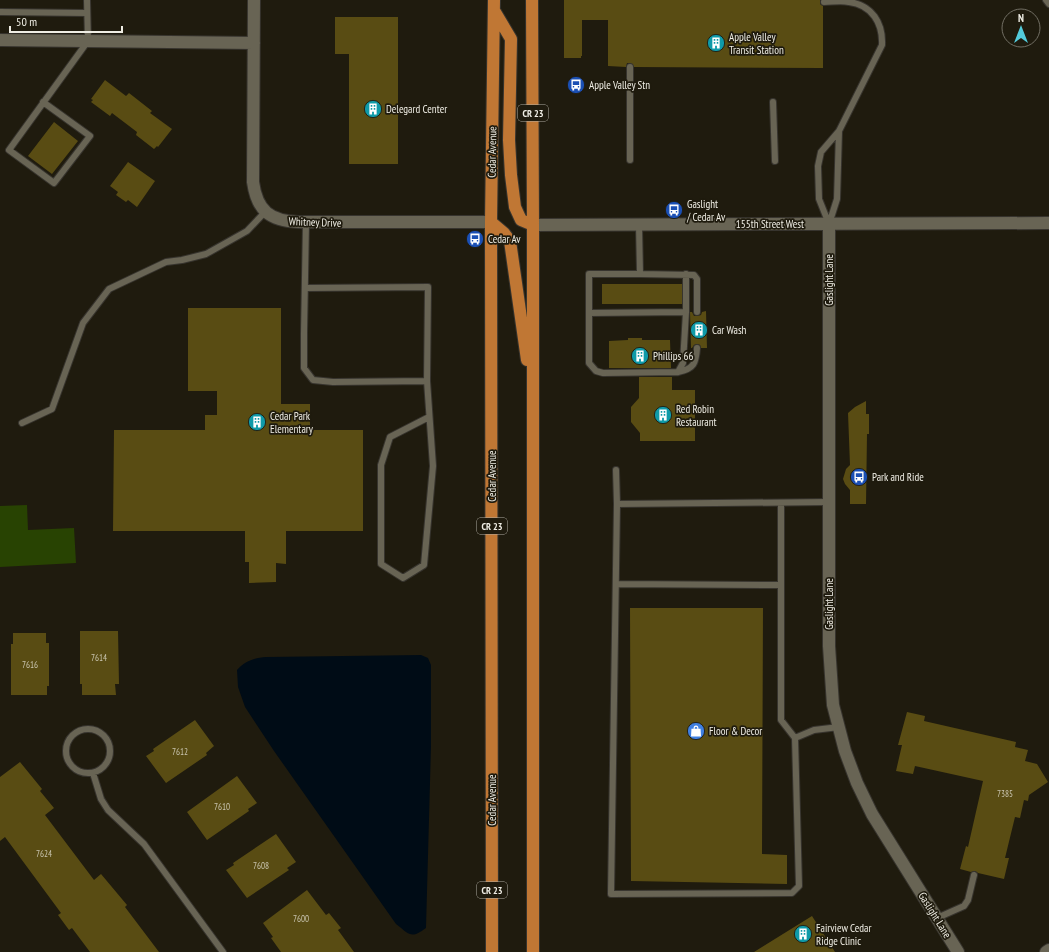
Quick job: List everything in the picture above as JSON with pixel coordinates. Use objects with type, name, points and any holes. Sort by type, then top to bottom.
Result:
[{"type":"main road","name":"CR 23","points":[[532,0],[533,952]]},
{"type":"main road","points":[[494,6],[511,39],[509,140],[515,208],[521,220],[533,226]]},
{"type":"main road","name":"Cedar Avenue","points":[[492,952],[491,222],[494,6]]},
{"type":"main road","points":[[491,222],[510,242],[533,400]]},
{"type":"street","points":[[254,0],[253,182],[255,195],[260,206],[265,212]]},
{"type":"street","points":[[0,40],[254,42]]},
{"type":"street","name":"Whitney Drive","points":[[265,212],[277,219],[288,222],[491,222]]},
{"type":"street","name":"155th Street West","points":[[533,226],[1049,223]]},
{"type":"street","name":"Gaslight Lane","points":[[829,224],[830,668],[833,705],[845,751],[864,799],[958,952]]},
{"type":"lane","points":[[43,102],[90,136],[54,184],[9,150],[43,102],[88,40],[87,0]]},
{"type":"lane","points":[[1046,0],[1049,4]]},
{"type":"lane","points":[[824,2],[849,2],[861,4],[877,19],[882,37],[882,45],[839,131],[821,152],[818,166],[819,199],[829,224]]},
{"type":"lane","points":[[0,12],[87,13]]},
{"type":"lane","points":[[630,67],[630,160]]},
{"type":"lane","points":[[773,102],[775,161]]},
{"type":"lane","points":[[829,224],[836,199],[839,131]]},
{"type":"lane","points":[[22,423],[52,409],[84,323],[109,289],[166,262],[206,254],[247,231],[265,212]]},
{"type":"lane","points":[[306,222],[304,368],[313,380],[333,382],[427,381]]},
{"type":"lane","points":[[639,225],[640,274]]},
{"type":"lane","points":[[697,312],[697,279],[694,275],[589,274],[589,363],[596,371],[603,373],[686,371],[695,363],[697,358],[697,348]]},
{"type":"lane","points":[[678,372],[683,363],[686,312],[686,274]]},
{"type":"lane","points":[[305,288],[428,287],[427,381],[433,466],[424,565],[403,578],[381,564],[381,465],[390,437],[429,417]]},
{"type":"lane","points":[[589,313],[686,312]]},
{"type":"lane","points":[[616,470],[617,504],[611,894],[792,893],[799,886],[795,738],[782,720],[781,503]]},
{"type":"lane","points":[[617,504],[829,502]]},
{"type":"lane","points":[[616,584],[781,585]]},
{"type":"lane","points":[[795,738],[814,730],[839,727]]},
{"type":"lane","points":[[84,729],[91,729],[103,734],[107,737],[110,747],[106,765],[93,773],[79,771],[71,765],[66,757],[68,740],[78,731],[84,729]]},
{"type":"lane","points":[[93,773],[101,799],[108,810],[144,844],[224,952]]},
{"type":"lane","points":[[937,918],[964,906],[968,900],[974,875]]},
{"type":"green space","points":[[27,505],[28,530],[74,528],[76,563],[0,567],[0,506]]},
{"type":"shaded area","points":[[421,655],[428,658],[431,665],[431,746],[426,928],[417,934],[411,934],[396,924],[274,751],[245,707],[238,687],[237,670],[250,660],[266,657]]},
{"type":"building","name":"Apple Valley Transit Station","points":[[564,0],[820,0],[820,4],[823,6],[823,68],[634,67],[630,63],[627,63],[626,67],[608,66],[608,20],[582,20],[582,56],[581,58],[564,58]]},
{"type":"building","name":"Delegard Center","points":[[335,17],[398,17],[398,164],[349,164],[349,54],[335,54]]},
{"type":"building","points":[[105,80],[126,96],[129,93],[152,111],[150,113],[172,129],[158,147],[157,146],[154,149],[136,135],[137,132],[112,113],[110,116],[91,102],[93,100],[91,99]]},
{"type":"building","points":[[54,122],[78,141],[52,174],[28,156]]},
{"type":"building","points":[[128,162],[155,181],[137,207],[128,200],[126,202],[116,195],[118,192],[110,186]]},
{"type":"building","points":[[602,284],[682,284],[682,304],[602,304]]},
{"type":"building","name":"Cedar Park Elementary","points":[[188,308],[281,308],[281,404],[310,404],[310,430],[363,430],[363,531],[286,531],[286,564],[276,563],[276,582],[249,583],[249,562],[245,562],[245,531],[113,531],[114,430],[205,430],[205,415],[217,415],[217,391],[188,391]]},
{"type":"building","name":"Car Wash","points":[[706,311],[707,348],[701,348],[700,345],[697,344],[691,348],[690,312],[692,312],[694,316],[697,316]]},
{"type":"building","name":"Phillips 66","points":[[628,338],[642,338],[642,340],[670,340],[671,368],[609,368],[609,341],[628,340]]},
{"type":"building","name":"Red Robin Restaurant","points":[[639,377],[672,377],[672,390],[695,390],[695,441],[640,441],[640,433],[631,422],[631,407],[639,398]]},
{"type":"building","points":[[866,401],[866,414],[869,414],[869,434],[867,434],[866,504],[850,504],[850,490],[843,479],[846,469],[850,465],[848,413]]},
{"type":"building","name":"Floor & Decor","points":[[630,608],[763,608],[762,854],[787,855],[787,884],[631,881]]},
{"type":"building","points":[[80,631],[118,631],[119,684],[115,684],[116,695],[82,695],[82,684],[80,684]]},
{"type":"building","points":[[13,633],[46,633],[46,643],[49,643],[49,686],[47,686],[47,695],[11,695],[11,644],[13,644]]},
{"type":"building","points":[[907,712],[925,716],[924,721],[1016,742],[1015,747],[1028,750],[1025,761],[1037,764],[1048,782],[1029,795],[1028,801],[1024,800],[1020,818],[1015,817],[1005,858],[1009,858],[1004,879],[975,871],[971,872],[960,869],[966,846],[968,847],[983,781],[915,766],[913,774],[896,771],[902,745],[898,745]]},
{"type":"building","points":[[195,720],[214,746],[206,753],[207,755],[166,783],[146,756],[154,751],[153,749]]},
{"type":"building","points":[[20,762],[42,789],[40,791],[54,808],[45,815],[94,880],[101,874],[127,905],[125,907],[159,952],[90,952],[72,928],[69,930],[58,915],[61,913],[5,837],[0,841],[0,777]]},
{"type":"building","points":[[237,776],[257,803],[248,809],[249,811],[207,840],[187,812]]},
{"type":"building","points":[[276,834],[296,862],[287,868],[289,870],[247,898],[226,870],[234,865],[233,863]]},
{"type":"building","points":[[307,890],[326,915],[329,913],[341,928],[338,930],[354,952],[281,952],[263,923]]},
{"type":"building","name":"Fairview Cedar Ridge Clinic","points":[[812,916],[835,952],[754,952]]},
{"type":"place","name":"Apple Valley Transit Station","points":[[716,43]]},
{"type":"place","name":"Apple Valley Stn","points":[[576,85]]},
{"type":"place","name":"Delegard Center","points":[[373,109]]},
{"type":"place","name":"Gaslight / Cedar Av","points":[[674,210]]},
{"type":"place","name":"Cedar Av","points":[[475,239]]},
{"type":"place","name":"Car Wash","points":[[699,330]]},
{"type":"place","name":"Phillips 66","points":[[640,356]]},
{"type":"place","name":"Red Robin Restaurant","points":[[663,415]]},
{"type":"place","name":"Cedar Park Elementary","points":[[257,422]]},
{"type":"place","name":"Park and Ride","points":[[859,477]]},
{"type":"place","name":"Floor & Decor","points":[[696,731]]},
{"type":"place","name":"Fairview Cedar Ridge Clinic","points":[[803,934]]}]
